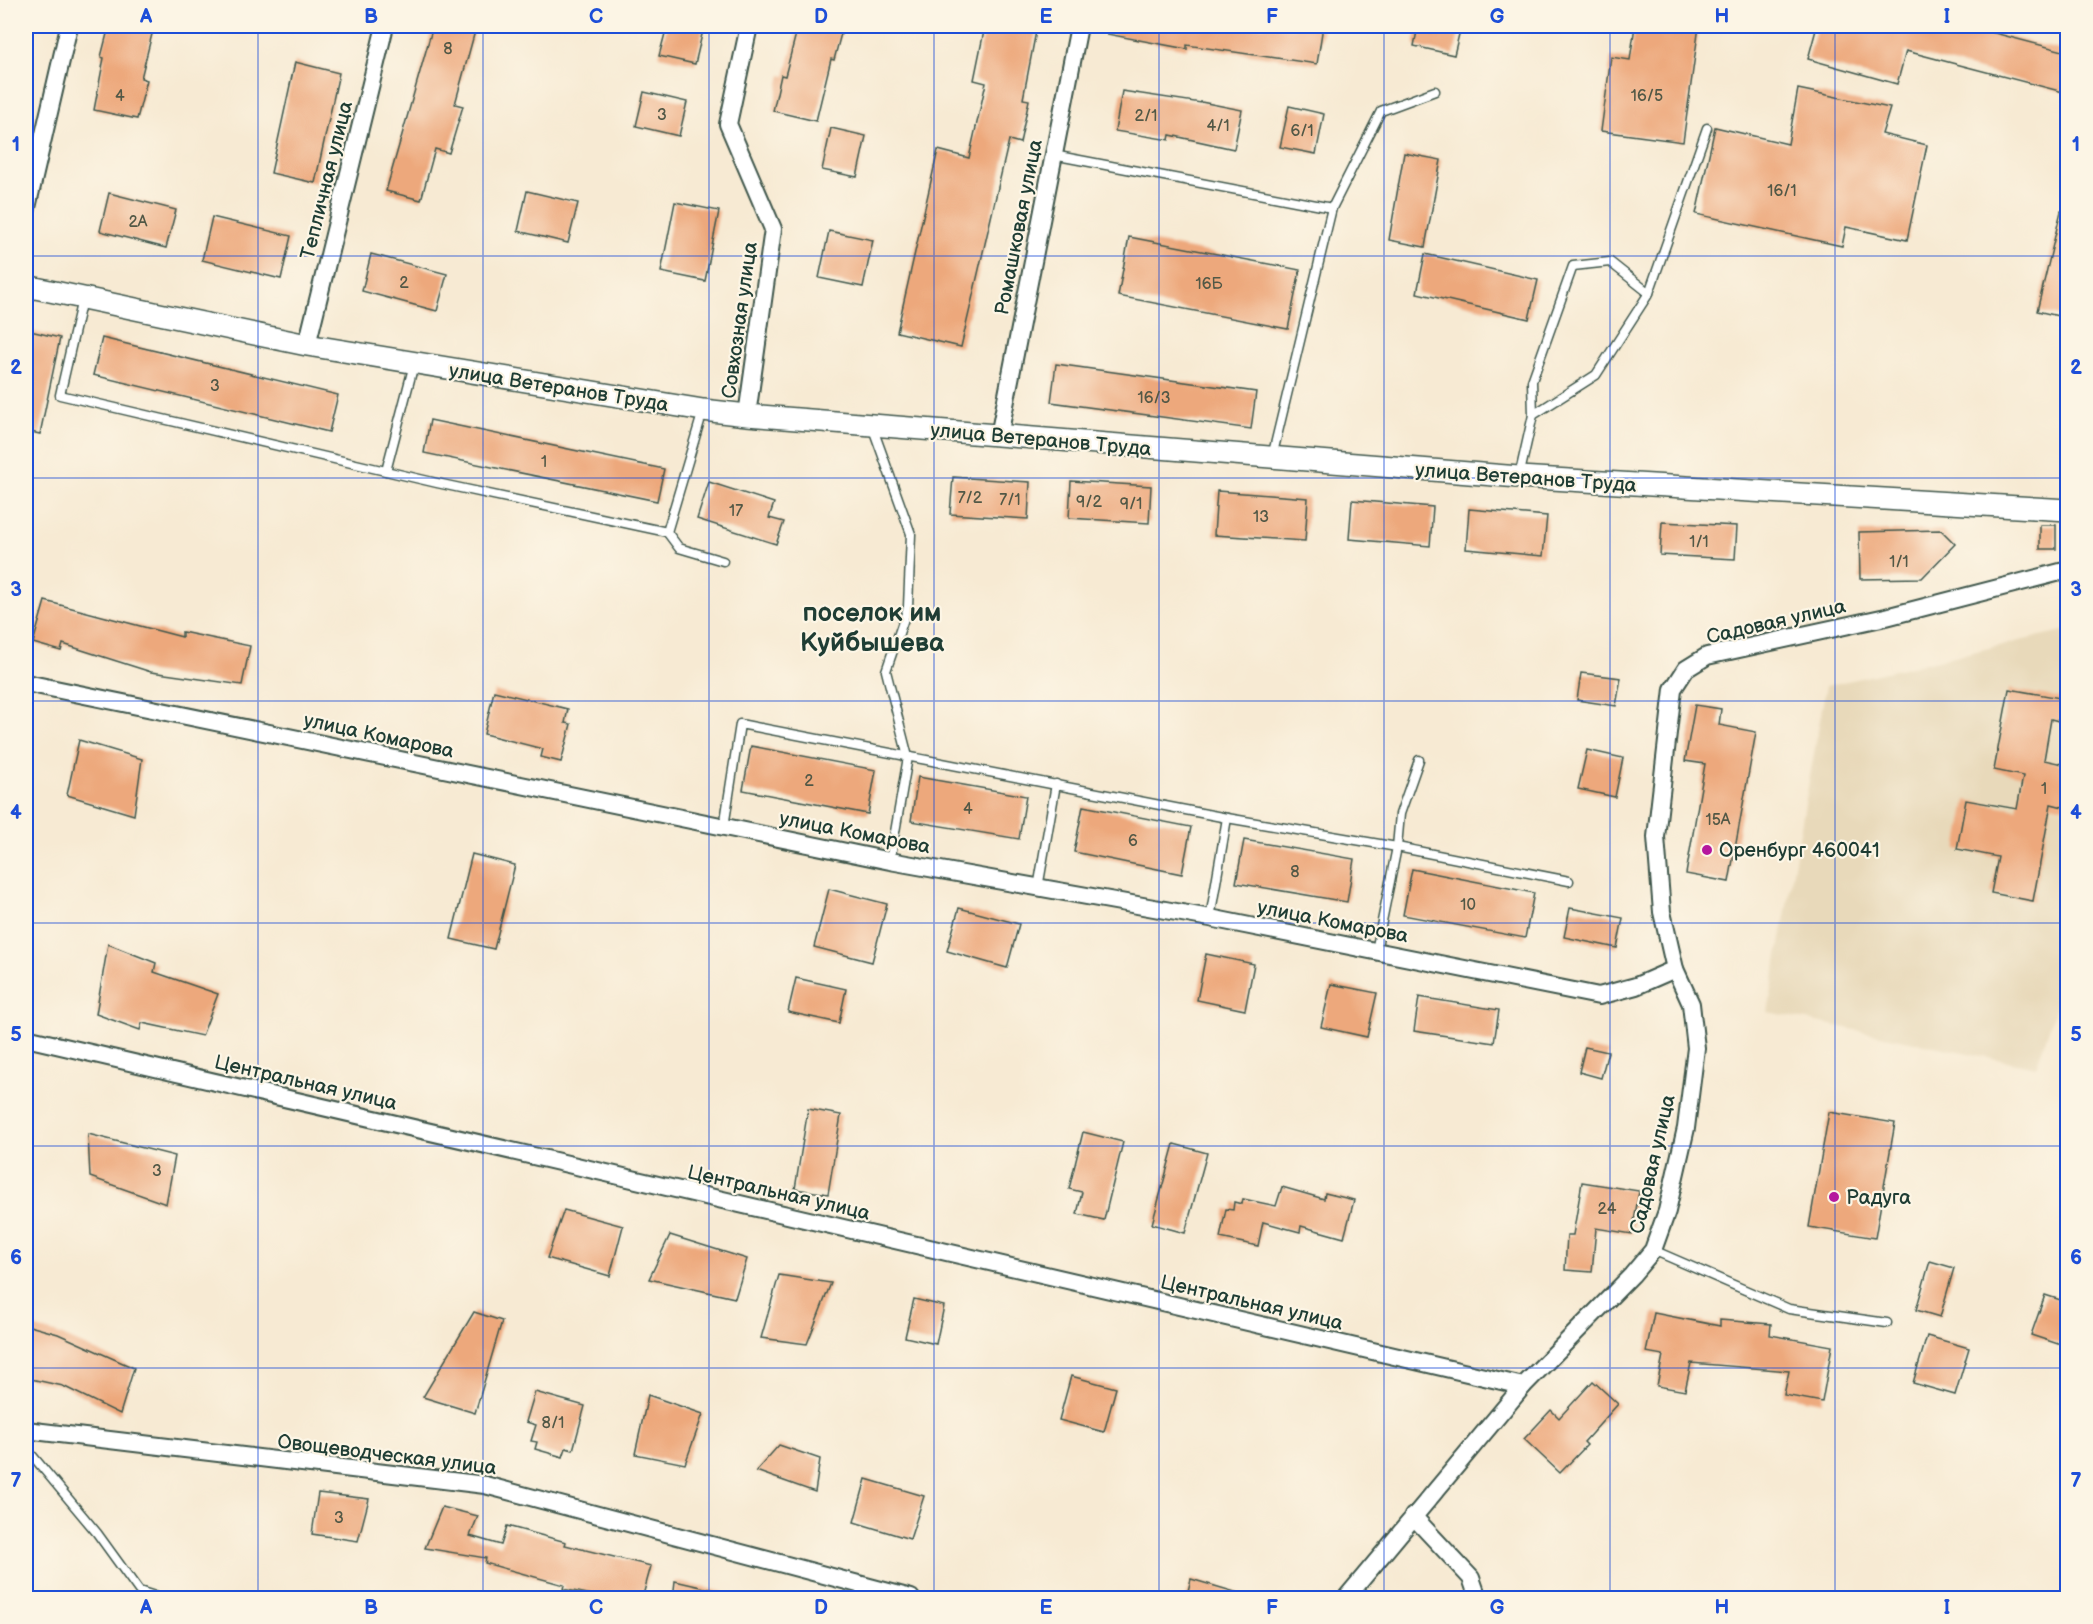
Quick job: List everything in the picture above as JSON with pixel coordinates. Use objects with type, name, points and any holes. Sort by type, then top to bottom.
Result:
[{"type":"street","points":[[26,212],[69,26]]},
{"type":"street","name":"Тепличная улица","points":[[307,345],[385,26]]},
{"type":"street","name":"Совхозная улица","points":[[747,415],[773,229],[728,124],[749,26]]},
{"type":"street","name":"Ромашковая улица","points":[[999,436],[1078,26]]},
{"type":"street","name":"улица Ветеранов Труда","points":[[26,286],[307,345],[704,410],[747,415],[1519,477],[2067,510]]},
{"type":"street","name":"Садовая улица","points":[[1346,1599],[1523,1386],[1632,1275],[1653,1250],[1666,1211],[1686,1128],[1696,1048],[1691,1004],[1675,969],[1662,912],[1656,837],[1673,689],[1686,669],[1707,656],[1886,618],[2067,570]]},
{"type":"street","name":"улица Комарова","points":[[26,683],[890,861],[1210,918],[1599,996],[1636,986],[1675,969]]},
{"type":"street","name":"Центральная улица","points":[[26,1038],[1523,1386]]},
{"type":"street","name":"Овощеводческая улица","points":[[26,1430],[484,1485],[910,1599]]},
{"type":"street","points":[[1413,1516],[1471,1578],[1478,1599]]},
{"type":"lane","points":[[1272,458],[1332,208],[1381,111],[1435,91]]},
{"type":"lane","points":[[1533,415],[1596,375],[1649,292],[1707,128]]},
{"type":"lane","points":[[1053,155],[1332,208]]},
{"type":"lane","points":[[1519,477],[1533,415],[1532,381],[1573,266],[1610,262],[1649,292]]},
{"type":"lane","points":[[81,298],[60,395],[386,471],[667,532],[679,548],[723,561]]},
{"type":"lane","points":[[386,471],[414,363]]},
{"type":"lane","points":[[667,532],[704,410]]},
{"type":"lane","points":[[872,426],[910,534],[908,607],[886,671],[908,757],[890,861]]},
{"type":"lane","points":[[724,827],[741,724],[1227,818],[1397,847],[1569,881]]},
{"type":"lane","points":[[1376,951],[1397,847],[1400,813],[1419,760]]},
{"type":"lane","points":[[1038,888],[1056,784]]},
{"type":"lane","points":[[1210,918],[1227,818]]},
{"type":"lane","points":[[1653,1250],[1789,1309],[1887,1323]]},
{"type":"lane","points":[[26,1448],[97,1533],[139,1591],[160,1599]]},
{"type":"shaded area","points":[[2067,630],[2067,994],[2061,993],[2036,1067],[1768,1012],[1826,686]]},
{"type":"building","points":[[109,26],[154,26],[141,78],[147,80],[137,119],[94,110],[104,58],[101,57]]},
{"type":"building","points":[[433,26],[454,26],[475,31],[455,104],[463,106],[449,153],[435,149],[421,200],[386,191]]},
{"type":"building","points":[[667,26],[704,26],[695,64],[659,56]]},
{"type":"building","points":[[798,26],[843,26],[834,60],[831,59],[816,121],[773,111],[781,75],[785,76]]},
{"type":"building","points":[[985,26],[1037,26],[1023,99],[1029,100],[1020,143],[1009,140],[961,347],[897,332],[938,150],[969,158],[986,83],[974,80]]},
{"type":"building","points":[[1108,26],[1277,26],[1293,28],[1294,26],[1323,26],[1317,64],[1187,45],[1187,49],[1107,34]]},
{"type":"building","points":[[1418,26],[1461,26],[1454,55],[1414,46]]},
{"type":"building","points":[[1635,26],[1699,26],[1683,142],[1601,131],[1611,57],[1630,60]]},
{"type":"building","points":[[1817,26],[1968,26],[2067,52],[2067,93],[1906,51],[1897,84],[1808,59]]},
{"type":"building","points":[[295,62],[339,73],[315,183],[271,173]]},
{"type":"building","points":[[1798,89],[1890,108],[1882,134],[1927,145],[1907,240],[1846,227],[1842,246],[1696,214],[1715,127],[1788,144]]},
{"type":"building","points":[[1122,91],[1242,110],[1234,149],[1170,135],[1169,140],[1115,131]]},
{"type":"building","points":[[644,92],[687,102],[679,136],[636,126]]},
{"type":"building","points":[[1289,106],[1324,114],[1316,154],[1280,147]]},
{"type":"building","points":[[831,128],[866,136],[857,177],[822,170]]},
{"type":"building","points":[[1404,153],[1441,160],[1425,247],[1389,240]]},
{"type":"building","points":[[527,191],[578,203],[568,243],[518,231]]},
{"type":"building","points":[[109,193],[176,210],[166,248],[100,231]]},
{"type":"building","points":[[675,202],[719,211],[705,281],[661,272]]},
{"type":"building","points":[[2061,211],[2067,212],[2067,318],[2037,311]]},
{"type":"building","points":[[212,217],[291,236],[281,279],[202,260]]},
{"type":"building","points":[[829,231],[873,240],[863,287],[819,278]]},
{"type":"building","points":[[1129,237],[1300,270],[1288,329],[1118,296]]},
{"type":"building","points":[[371,254],[447,274],[437,311],[362,291]]},
{"type":"building","points":[[1425,254],[1538,280],[1529,319],[1417,293]]},
{"type":"building","points":[[26,330],[60,338],[40,434],[26,431]]},
{"type":"building","points":[[102,338],[338,395],[329,432],[93,375]]},
{"type":"building","points":[[1056,364],[1256,392],[1251,429],[1051,402]]},
{"type":"building","points":[[430,420],[664,469],[657,501],[424,453]]},
{"type":"building","points":[[953,477],[1030,482],[1028,519],[950,514]]},
{"type":"building","points":[[1071,481],[1151,486],[1149,523],[1069,518]]},
{"type":"building","points":[[709,482],[774,503],[769,518],[784,522],[776,544],[697,519]]},
{"type":"building","points":[[1217,491],[1308,498],[1305,541],[1214,535]]},
{"type":"building","points":[[1352,500],[1433,507],[1430,546],[1349,539]]},
{"type":"building","points":[[1469,509],[1547,516],[1543,556],[1466,549]]},
{"type":"building","points":[[1662,522],[1737,526],[1735,559],[1660,555]]},
{"type":"building","points":[[2040,525],[2056,525],[2056,549],[2040,549]]},
{"type":"building","points":[[1941,530],[1955,544],[1922,578],[1860,579],[1859,532]]},
{"type":"building","points":[[45,601],[182,637],[182,632],[250,646],[242,685],[151,672],[63,644],[61,651],[33,643]]},
{"type":"building","points":[[1581,673],[1621,678],[1616,706],[1577,700]]},
{"type":"building","points":[[2009,689],[2066,699],[2062,722],[2051,719],[2044,760],[2067,765],[2067,808],[2051,804],[2033,901],[1991,893],[1998,857],[1957,849],[1966,800],[2017,809],[2023,776],[1994,770]]},
{"type":"building","points":[[494,691],[568,709],[565,723],[571,724],[561,762],[541,757],[543,749],[484,734]]},
{"type":"building","points":[[1695,705],[1721,709],[1719,725],[1756,732],[1729,882],[1686,874],[1705,764],[1685,761]]},
{"type":"building","points":[[79,740],[142,759],[134,815],[67,795]]},
{"type":"building","points":[[751,746],[876,770],[868,814],[743,790]]},
{"type":"building","points":[[1587,750],[1623,758],[1615,797],[1578,789]]},
{"type":"building","points":[[918,777],[1026,796],[1019,839],[911,821]]},
{"type":"building","points":[[1083,806],[1191,827],[1182,874],[1074,852]]},
{"type":"building","points":[[1244,840],[1354,859],[1347,902],[1236,883]]},
{"type":"building","points":[[472,854],[515,865],[494,949],[451,939]]},
{"type":"building","points":[[1412,869],[1534,893],[1525,938],[1403,915]]},
{"type":"building","points":[[829,889],[887,904],[872,962],[814,947]]},
{"type":"building","points":[[959,908],[1019,924],[1007,968],[947,951]]},
{"type":"building","points":[[1570,908],[1623,918],[1617,948],[1564,937]]},
{"type":"building","points":[[108,944],[156,963],[154,972],[218,994],[202,1036],[142,1023],[140,1030],[96,1014]]},
{"type":"building","points":[[1206,954],[1254,964],[1245,1010],[1197,1000]]},
{"type":"building","points":[[796,978],[846,989],[839,1023],[788,1012]]},
{"type":"building","points":[[1331,984],[1377,993],[1367,1037],[1321,1027]]},
{"type":"building","points":[[1419,997],[1499,1010],[1494,1043],[1414,1031]]},
{"type":"building","points":[[1585,1047],[1608,1052],[1601,1078],[1579,1072]]},
{"type":"building","points":[[808,1109],[841,1115],[828,1194],[795,1189]]},
{"type":"building","points":[[1829,1112],[1895,1123],[1875,1238],[1809,1227]]},
{"type":"building","points":[[1083,1132],[1123,1142],[1104,1220],[1077,1214],[1082,1192],[1069,1189]]},
{"type":"building","points":[[88,1134],[175,1156],[166,1204],[90,1177]]},
{"type":"building","points":[[1174,1144],[1207,1153],[1185,1233],[1152,1224]]},
{"type":"building","points":[[1582,1182],[1639,1191],[1632,1234],[1596,1228],[1592,1272],[1565,1270],[1567,1235],[1573,1235]]},
{"type":"building","points":[[1282,1187],[1324,1199],[1325,1193],[1354,1200],[1344,1238],[1301,1226],[1300,1232],[1263,1222],[1258,1246],[1220,1238],[1226,1209],[1233,1210],[1234,1202],[1242,1204],[1243,1199],[1276,1206]]},
{"type":"building","points":[[564,1210],[623,1226],[610,1276],[547,1258]]},
{"type":"building","points":[[670,1235],[747,1259],[735,1298],[649,1279]]},
{"type":"building","points":[[1930,1261],[1954,1268],[1940,1317],[1916,1310]]},
{"type":"building","points":[[779,1275],[831,1283],[807,1344],[761,1338]]},
{"type":"building","points":[[2045,1295],[2067,1302],[2067,1347],[2031,1335]]},
{"type":"building","points":[[914,1299],[944,1306],[936,1344],[905,1337]]},
{"type":"building","points":[[474,1312],[502,1321],[475,1413],[423,1397]]},
{"type":"building","points":[[1654,1313],[1720,1326],[1720,1320],[1771,1324],[1770,1335],[1832,1346],[1822,1402],[1784,1395],[1789,1371],[1691,1363],[1685,1391],[1657,1386],[1663,1355],[1646,1352]]},
{"type":"building","points":[[26,1325],[58,1334],[134,1368],[120,1414],[63,1386],[26,1378]]},
{"type":"building","points":[[1927,1336],[1969,1348],[1955,1395],[1913,1383]]},
{"type":"building","points":[[1071,1376],[1116,1388],[1104,1432],[1059,1420]]},
{"type":"building","points":[[1593,1381],[1618,1404],[1584,1442],[1587,1445],[1560,1473],[1524,1439],[1551,1410],[1559,1418]]},
{"type":"building","points":[[535,1392],[585,1406],[573,1450],[566,1448],[563,1457],[535,1449],[537,1442],[531,1441],[536,1425],[526,1422]]},
{"type":"building","points":[[648,1395],[703,1414],[685,1464],[635,1454]]},
{"type":"building","points":[[779,1445],[820,1459],[815,1492],[756,1471]]},
{"type":"building","points":[[866,1479],[924,1496],[910,1539],[854,1522]]},
{"type":"building","points":[[318,1493],[369,1499],[358,1541],[312,1534]]},
{"type":"building","points":[[442,1507],[478,1516],[470,1536],[501,1545],[507,1526],[566,1542],[565,1545],[651,1566],[642,1599],[612,1599],[563,1589],[564,1585],[485,1563],[486,1558],[425,1548]]},
{"type":"building","points":[[1191,1579],[1242,1594],[1242,1599],[1186,1599]]},
{"type":"building","points":[[675,1581],[723,1592],[722,1599],[673,1599]]},
{"type":"place","name":"Оренбург 460041","points":[[1707,850]]},
{"type":"place","name":"Радуга","points":[[1834,1197]]},
{"type":"district","name":"поселок им Куйбышева","points":[[872,627]]}]
